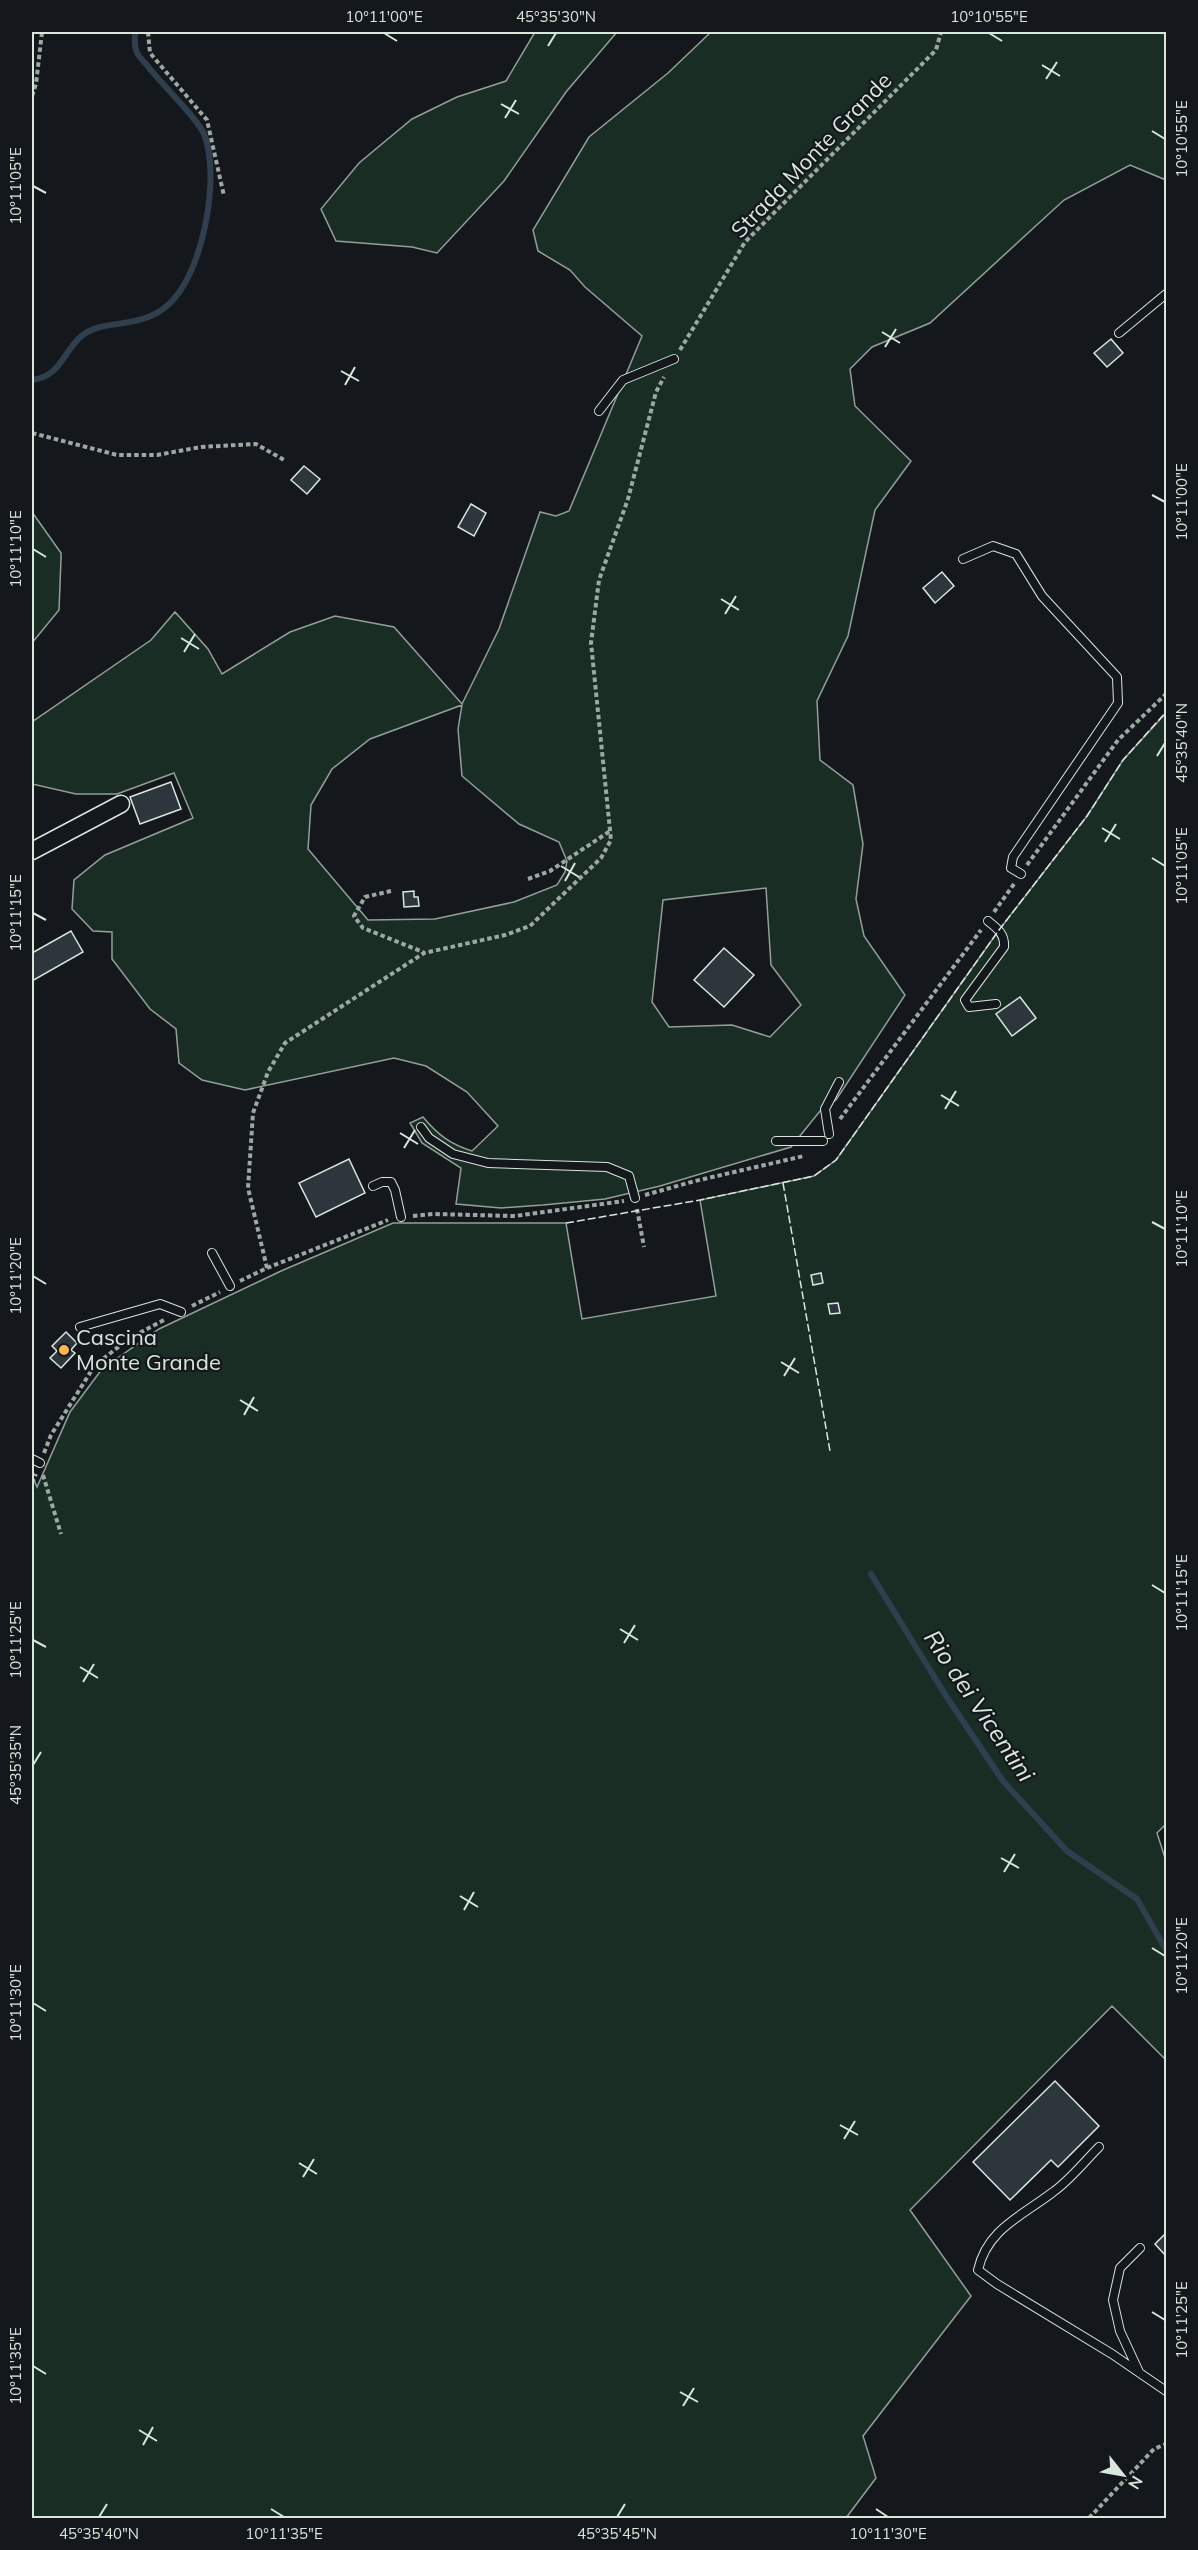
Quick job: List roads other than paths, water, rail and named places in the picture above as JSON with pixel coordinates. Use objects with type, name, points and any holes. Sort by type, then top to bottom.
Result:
[{"type":"street","points":[[32,851],[121,804]]},
{"type":"lane","points":[[1119,333],[1167,294]]},
{"type":"lane","points":[[599,411],[623,380],[674,359]]},
{"type":"lane","points":[[963,559],[993,546],[1016,555],[1042,596],[1117,676],[1118,703],[1066,776],[1013,857],[1011,868],[1021,874]]},
{"type":"lane","points":[[987,921],[999,930],[1004,947],[965,999],[969,1007],[996,1004]]},
{"type":"lane","points":[[776,1142],[826,1138],[825,1109],[839,1082]]},
{"type":"lane","points":[[421,1127],[429,1138],[453,1154],[488,1163],[607,1167],[629,1176],[635,1198]]},
{"type":"lane","points":[[373,1186],[382,1182],[391,1182],[401,1217]]},
{"type":"lane","points":[[212,1253],[230,1286]]},
{"type":"lane","points":[[80,1327],[160,1304],[181,1312]]},
{"type":"lane","points":[[1099,2147],[1055,2191],[996,2233],[982,2253],[978,2270],[1167,2391]]},
{"type":"lane","points":[[1140,2248],[1120,2268],[1113,2300],[1120,2331],[1140,2373]]},
{"type":"waterway","points":[[32,380],[44,377],[53,371],[79,339],[88,332],[100,327],[144,319],[168,305],[180,291],[191,272],[199,249],[206,224],[209,199],[209,152],[204,134],[194,118],[139,56],[135,45],[135,32]]},
{"type":"waterway","name":"Rio dei Vicentini","points":[[871,1574],[946,1696],[1003,1781],[1067,1851],[1137,1899],[1166,1950]]},
{"type":"place","name":"Cascina Monte Grande","points":[[64,1350]]}]
